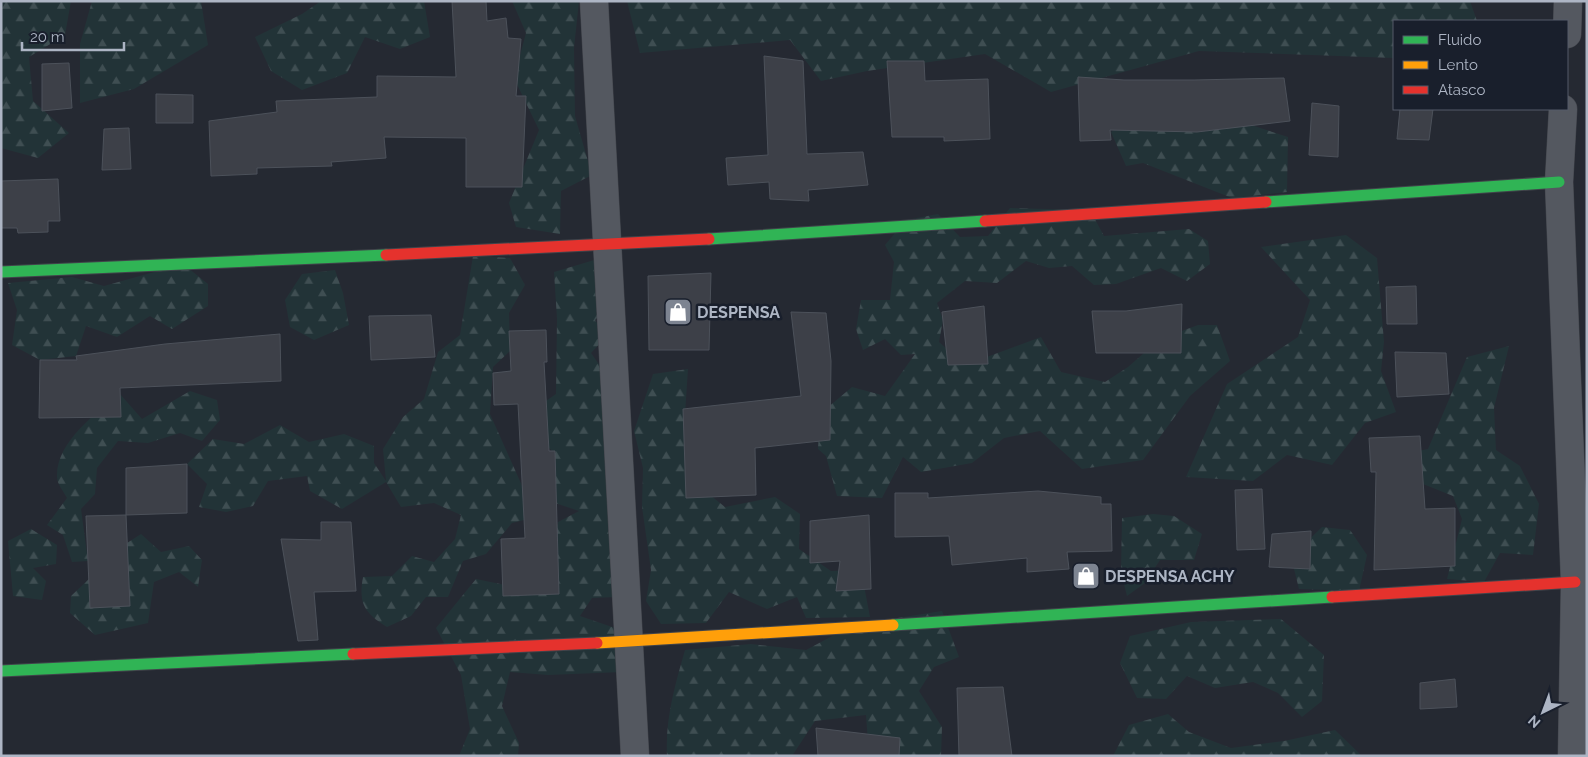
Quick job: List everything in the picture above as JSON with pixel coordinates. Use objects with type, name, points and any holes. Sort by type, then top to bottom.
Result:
[{"type":"street","points":[[594,1],[635,756]]},
{"type":"street","points":[[1567,20],[1568,1]]},
{"type":"street","points":[[1563,110],[1559,182],[1575,582],[1572,756]]},
{"type":"street","points":[[1,272],[607,246],[1559,182]]},
{"type":"street","points":[[1,671],[629,640],[1575,582]]},
{"type":"green space","points":[[1,1],[71,1],[65,35],[29,57],[33,101],[69,133],[38,158],[1,148]]},
{"type":"green space","points":[[92,1],[201,1],[208,45],[134,89],[80,103],[80,44]]},
{"type":"green space","points":[[321,1],[424,1],[430,37],[400,49],[365,37],[347,73],[302,90],[271,71],[255,37],[302,14]]},
{"type":"green space","points":[[512,1],[579,1],[574,48],[575,116],[592,175],[561,191],[560,234],[516,227],[509,203],[539,130],[514,78],[526,33]]},
{"type":"green space","points":[[627,1],[1470,1],[1477,20],[1393,20],[1393,58],[1199,51],[1051,92],[985,54],[867,71],[821,81],[790,40],[640,53]]},
{"type":"green space","points":[[1144,109],[1217,114],[1288,137],[1287,192],[1232,198],[1143,163],[1126,166],[1111,132]]},
{"type":"green space","points":[[1010,208],[1090,210],[1104,236],[1189,229],[1208,241],[1210,264],[1187,281],[1161,268],[1116,284],[1094,285],[1072,266],[1049,268],[1026,261],[997,283],[965,281],[937,303],[943,320],[939,342],[965,365],[1041,337],[1061,372],[1105,382],[1128,367],[1160,339],[1198,325],[1217,325],[1230,361],[1190,396],[1143,460],[1082,469],[1040,431],[1004,438],[972,463],[921,472],[903,457],[882,498],[837,496],[826,456],[818,449],[820,414],[852,387],[885,396],[915,354],[901,355],[885,339],[863,350],[856,329],[861,300],[890,300],[894,262],[885,245],[906,220],[938,214],[960,237],[988,236]]},
{"type":"green space","points":[[1346,235],[1377,258],[1384,342],[1381,371],[1396,412],[1365,423],[1332,465],[1287,455],[1253,481],[1186,477],[1227,384],[1298,337],[1310,300],[1261,247]]},
{"type":"green space","points":[[473,256],[510,258],[525,285],[509,313],[510,351],[493,367],[490,414],[536,517],[512,523],[486,554],[463,561],[448,597],[426,597],[411,616],[387,627],[373,617],[365,607],[362,594],[363,577],[392,576],[412,556],[434,562],[455,539],[461,515],[434,503],[401,507],[386,482],[342,509],[310,491],[307,476],[268,481],[253,506],[226,512],[199,507],[207,484],[187,464],[213,439],[244,444],[280,425],[309,442],[344,434],[374,446],[374,463],[386,481],[383,449],[403,417],[424,399],[438,352],[460,335]]},
{"type":"green space","points":[[601,258],[606,309],[595,320],[606,337],[591,353],[608,377],[616,597],[592,598],[580,616],[621,630],[622,672],[548,675],[510,672],[502,706],[519,743],[518,756],[459,756],[470,729],[461,675],[436,628],[476,579],[539,592],[558,522],[579,511],[555,503],[555,454],[521,418],[556,394],[557,319],[554,272]]},
{"type":"green space","points":[[183,264],[208,284],[208,306],[172,329],[150,316],[117,337],[86,326],[76,356],[40,360],[12,345],[17,310],[8,283],[72,277],[104,286]]},
{"type":"green space","points":[[335,270],[343,293],[349,325],[314,340],[290,327],[285,300],[302,274]]},
{"type":"green space","points":[[1509,346],[1494,408],[1496,450],[1520,466],[1539,504],[1533,555],[1500,553],[1484,582],[1447,579],[1462,519],[1453,496],[1408,478],[1408,453],[1428,449],[1467,357]]},
{"type":"green space","points":[[688,369],[684,429],[685,475],[725,507],[775,497],[800,514],[799,549],[831,571],[861,570],[870,617],[806,618],[797,597],[767,609],[729,592],[706,623],[661,624],[646,601],[651,570],[642,507],[643,468],[634,431],[653,374]]},
{"type":"green space","points":[[190,391],[217,400],[220,420],[202,441],[180,433],[148,443],[118,441],[97,468],[95,494],[81,509],[88,561],[72,562],[63,535],[47,525],[67,498],[59,485],[57,477],[58,464],[70,440],[89,419],[120,394],[142,419]]},
{"type":"green space","points":[[1153,514],[1174,516],[1202,534],[1194,560],[1160,560],[1145,583],[1127,596],[1121,572],[1122,518]]},
{"type":"green space","points":[[1322,527],[1350,530],[1367,555],[1359,591],[1299,589],[1291,557]]},
{"type":"green space","points":[[31,529],[57,545],[56,564],[33,568],[46,581],[42,600],[13,596],[8,541]]},
{"type":"green space","points":[[141,534],[161,552],[189,546],[202,560],[198,587],[179,572],[154,582],[148,623],[95,635],[70,613],[71,596],[127,543]]},
{"type":"green space","points":[[942,611],[959,657],[934,667],[919,691],[942,727],[941,756],[869,756],[866,715],[815,721],[792,756],[667,756],[669,715],[685,650],[751,644],[806,650],[853,625]]},
{"type":"green space","points":[[1281,619],[1324,655],[1322,701],[1302,717],[1278,693],[1253,682],[1215,688],[1187,676],[1166,699],[1137,698],[1120,663],[1130,636],[1191,622]]},
{"type":"green space","points":[[1168,714],[1189,732],[1231,748],[1284,741],[1335,730],[1362,756],[1113,756],[1129,725]]},
{"type":"building","points":[[452,1],[486,1],[487,21],[506,18],[508,38],[521,39],[516,96],[526,96],[522,187],[466,187],[466,138],[384,137],[386,158],[331,162],[332,166],[257,168],[257,174],[211,176],[209,121],[277,112],[276,101],[377,97],[377,76],[456,77]]},
{"type":"building","points":[[764,56],[803,61],[807,154],[863,152],[868,185],[808,190],[809,201],[770,199],[769,182],[728,185],[726,158],[768,155]]},
{"type":"building","points":[[887,61],[924,61],[925,81],[988,79],[990,139],[944,141],[944,137],[892,137]]},
{"type":"building","points":[[69,63],[72,108],[42,111],[42,64]]},
{"type":"building","points":[[1078,77],[1124,80],[1284,78],[1290,121],[1197,132],[1110,130],[1111,140],[1080,141]]},
{"type":"building","points":[[156,94],[193,95],[193,123],[156,123]]},
{"type":"building","points":[[1312,103],[1339,106],[1338,157],[1309,155]]},
{"type":"building","points":[[1400,110],[1433,110],[1429,140],[1397,139]]},
{"type":"building","points":[[129,128],[131,169],[102,170],[104,129]]},
{"type":"building","points":[[58,179],[60,221],[48,221],[48,232],[18,233],[17,228],[1,228],[1,181]]},
{"type":"building","points":[[711,273],[709,350],[649,350],[648,276]]},
{"type":"building","points":[[1416,286],[1417,324],[1387,324],[1386,287]]},
{"type":"building","points":[[1182,304],[1181,353],[1096,353],[1092,311],[1126,311]]},
{"type":"building","points":[[984,306],[988,364],[948,365],[942,312]]},
{"type":"building","points":[[791,312],[826,313],[831,361],[830,440],[755,448],[756,495],[686,498],[683,409],[801,396]]},
{"type":"building","points":[[431,315],[435,357],[371,360],[369,316]]},
{"type":"building","points":[[546,330],[547,362],[544,362],[549,451],[555,451],[559,594],[503,596],[501,539],[525,538],[518,404],[494,405],[493,373],[511,371],[509,331]]},
{"type":"building","points":[[280,334],[281,381],[120,388],[121,417],[39,418],[40,360],[77,360],[76,356],[165,344]]},
{"type":"building","points":[[1395,352],[1446,353],[1449,394],[1397,397]]},
{"type":"building","points":[[1420,436],[1425,509],[1455,508],[1455,566],[1374,570],[1376,472],[1371,472],[1369,438]]},
{"type":"building","points":[[187,464],[187,513],[126,515],[126,468]]},
{"type":"building","points":[[1262,489],[1265,549],[1237,550],[1235,490]]},
{"type":"building","points":[[1038,491],[1101,497],[1101,504],[1111,504],[1112,551],[1067,552],[1069,569],[1027,572],[1027,558],[952,565],[949,536],[895,537],[895,493],[928,493],[928,498]]},
{"type":"building","points":[[126,515],[130,606],[90,608],[86,516]]},
{"type":"building","points":[[869,515],[871,589],[836,591],[840,561],[810,563],[810,521]]},
{"type":"building","points":[[321,522],[351,522],[356,591],[314,592],[318,640],[298,641],[281,539],[321,540]]},
{"type":"building","points":[[1311,531],[1310,569],[1269,567],[1272,534]]},
{"type":"building","points":[[1455,679],[1457,707],[1420,709],[1420,683]]},
{"type":"building","points":[[1003,687],[1012,756],[959,756],[957,688]]},
{"type":"building","points":[[816,728],[900,738],[899,756],[818,756]]},
{"type":"traffic: fast","points":[[1266,202],[1559,182]]},
{"type":"traffic: fast","points":[[709,239],[985,221]]},
{"type":"traffic: fast","points":[[1,272],[386,255]]},
{"type":"traffic: fast","points":[[893,625],[1332,597]]},
{"type":"traffic: fast","points":[[1,671],[353,654]]},
{"type":"traffic: slow","points":[[597,643],[893,625]]},
{"type":"traffic: jam","points":[[985,221],[1266,202]]},
{"type":"traffic: jam","points":[[386,255],[709,239]]},
{"type":"traffic: jam","points":[[1332,597],[1575,582]]},
{"type":"traffic: jam","points":[[353,654],[597,643]]},
{"type":"place","name":"DESPENSA","points":[[678,312]]},
{"type":"place","name":"DESPENSA ACHY","points":[[1086,576]]}]
